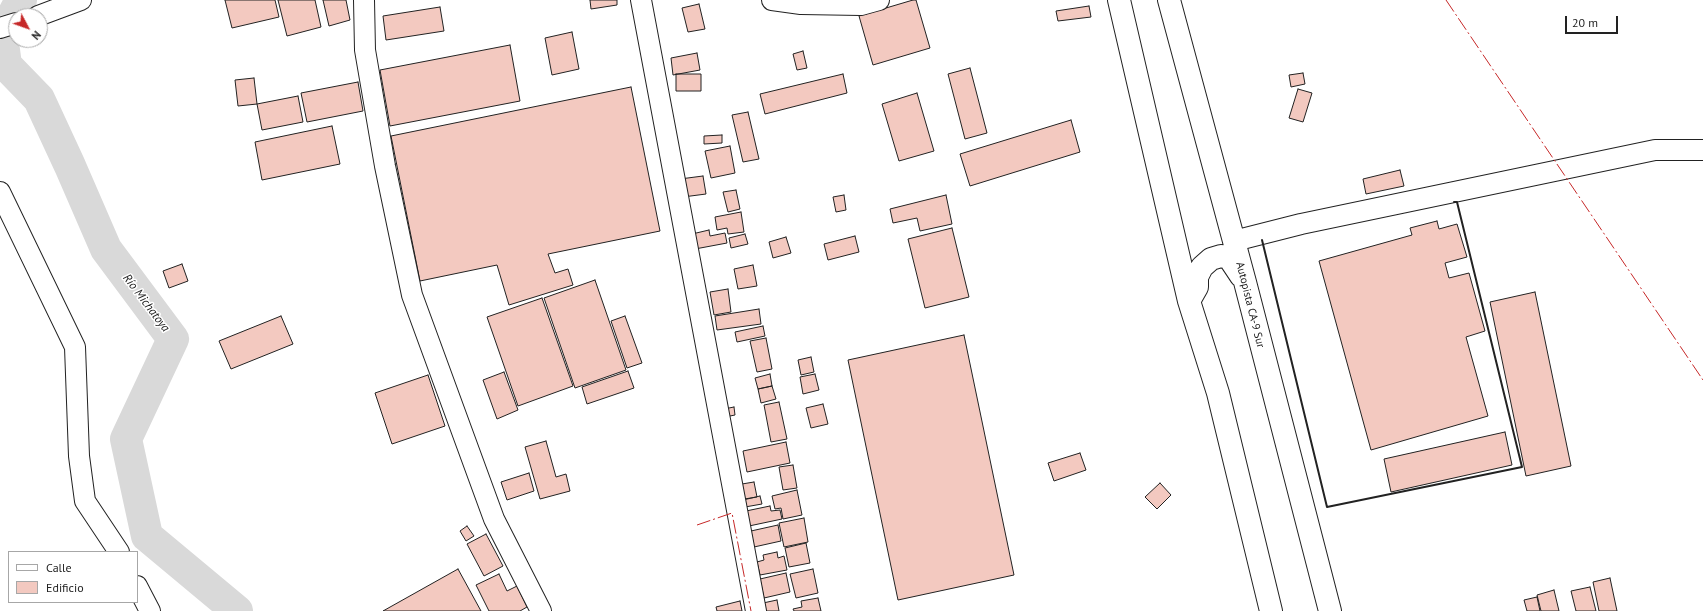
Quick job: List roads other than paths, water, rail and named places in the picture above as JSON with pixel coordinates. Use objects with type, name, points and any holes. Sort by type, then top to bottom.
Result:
[{"type":"highway","points":[[1119,0],[1189,301],[1218,393],[1271,611]]},
{"type":"highway","name":"Autopista CA-9 Sur","points":[[1169,0],[1245,282],[1330,611]]},
{"type":"highway","points":[[1189,301],[1197,287],[1198,277],[1202,267],[1214,257],[1229,258],[1245,282]]},
{"type":"street","points":[[48,13],[81,0]]},
{"type":"street","points":[[364,0],[365,50],[385,166],[412,295],[494,520],[540,611]]},
{"type":"street","points":[[641,0],[756,611]]},
{"type":"street","points":[[772,0],[801,4],[861,5],[879,0]]},
{"type":"street","points":[[1234,241],[1301,224],[1655,150],[1703,150]]},
{"type":"street","points":[[0,192],[75,347],[79,456],[85,500],[118,551]]},
{"type":"street","points":[[138,588],[150,611]]},
{"type":"waterway","name":"Río Michatoya","points":[[21,0],[2,35],[6,65],[39,99],[106,249],[173,339],[126,439],[147,536],[237,611]]}]
